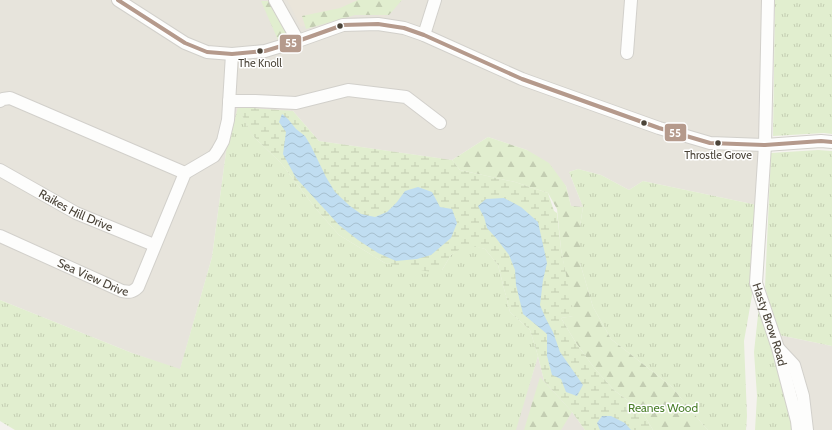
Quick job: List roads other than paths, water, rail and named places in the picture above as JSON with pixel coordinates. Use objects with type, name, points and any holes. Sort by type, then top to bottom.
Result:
[{"type":"street","points":[[118,0],[185,44],[207,52],[232,54],[265,51],[343,25],[378,24],[404,28],[424,35],[522,78],[659,128],[710,143],[765,145],[821,141],[832,142]]},
{"type":"street","points":[[275,0],[298,41]]},
{"type":"street","points":[[424,35],[435,0]]},
{"type":"street","points":[[627,53],[629,0]]},
{"type":"street","points":[[765,145],[768,0]]},
{"type":"street","points":[[0,101],[10,98],[185,173],[214,156],[223,141],[228,120],[232,54]]},
{"type":"street","points":[[229,101],[296,103],[348,90],[406,97],[440,123]]},
{"type":"street","name":"Hasty Brow Road","points":[[765,145],[756,283],[778,348],[798,430]]},
{"type":"street","name":"Raikes Hill Drive","points":[[0,170],[76,213],[154,245]]},
{"type":"street","name":"Sea View Drive","points":[[0,236],[122,291],[134,291],[138,287],[154,245],[185,173]]},
{"type":"street","points":[[778,348],[794,365],[803,396],[807,430]]},
{"type":"water","points":[[282,114],[305,136],[335,192],[350,206],[361,214],[375,217],[387,212],[405,191],[418,187],[432,192],[440,207],[452,209],[457,223],[451,238],[431,255],[417,259],[396,261],[378,253],[358,240],[339,225],[296,178],[283,154],[286,132],[279,122]]},
{"type":"water","points":[[504,198],[521,207],[538,222],[547,263],[540,305],[553,332],[560,352],[583,385],[577,396],[566,392],[561,379],[552,375],[547,356],[547,334],[523,314],[516,285],[515,270],[509,255],[487,228],[484,217],[478,206],[486,199]]},
{"type":"water","points":[[602,416],[611,416],[625,423],[631,430],[600,430],[597,423]]},
{"type":"place","name":"The Knoll","points":[[260,51]]},
{"type":"place","name":"Throstle Grove","points":[[718,143]]},
{"type":"park label","name":"Reanes Wood","points":[[663,408]]}]
